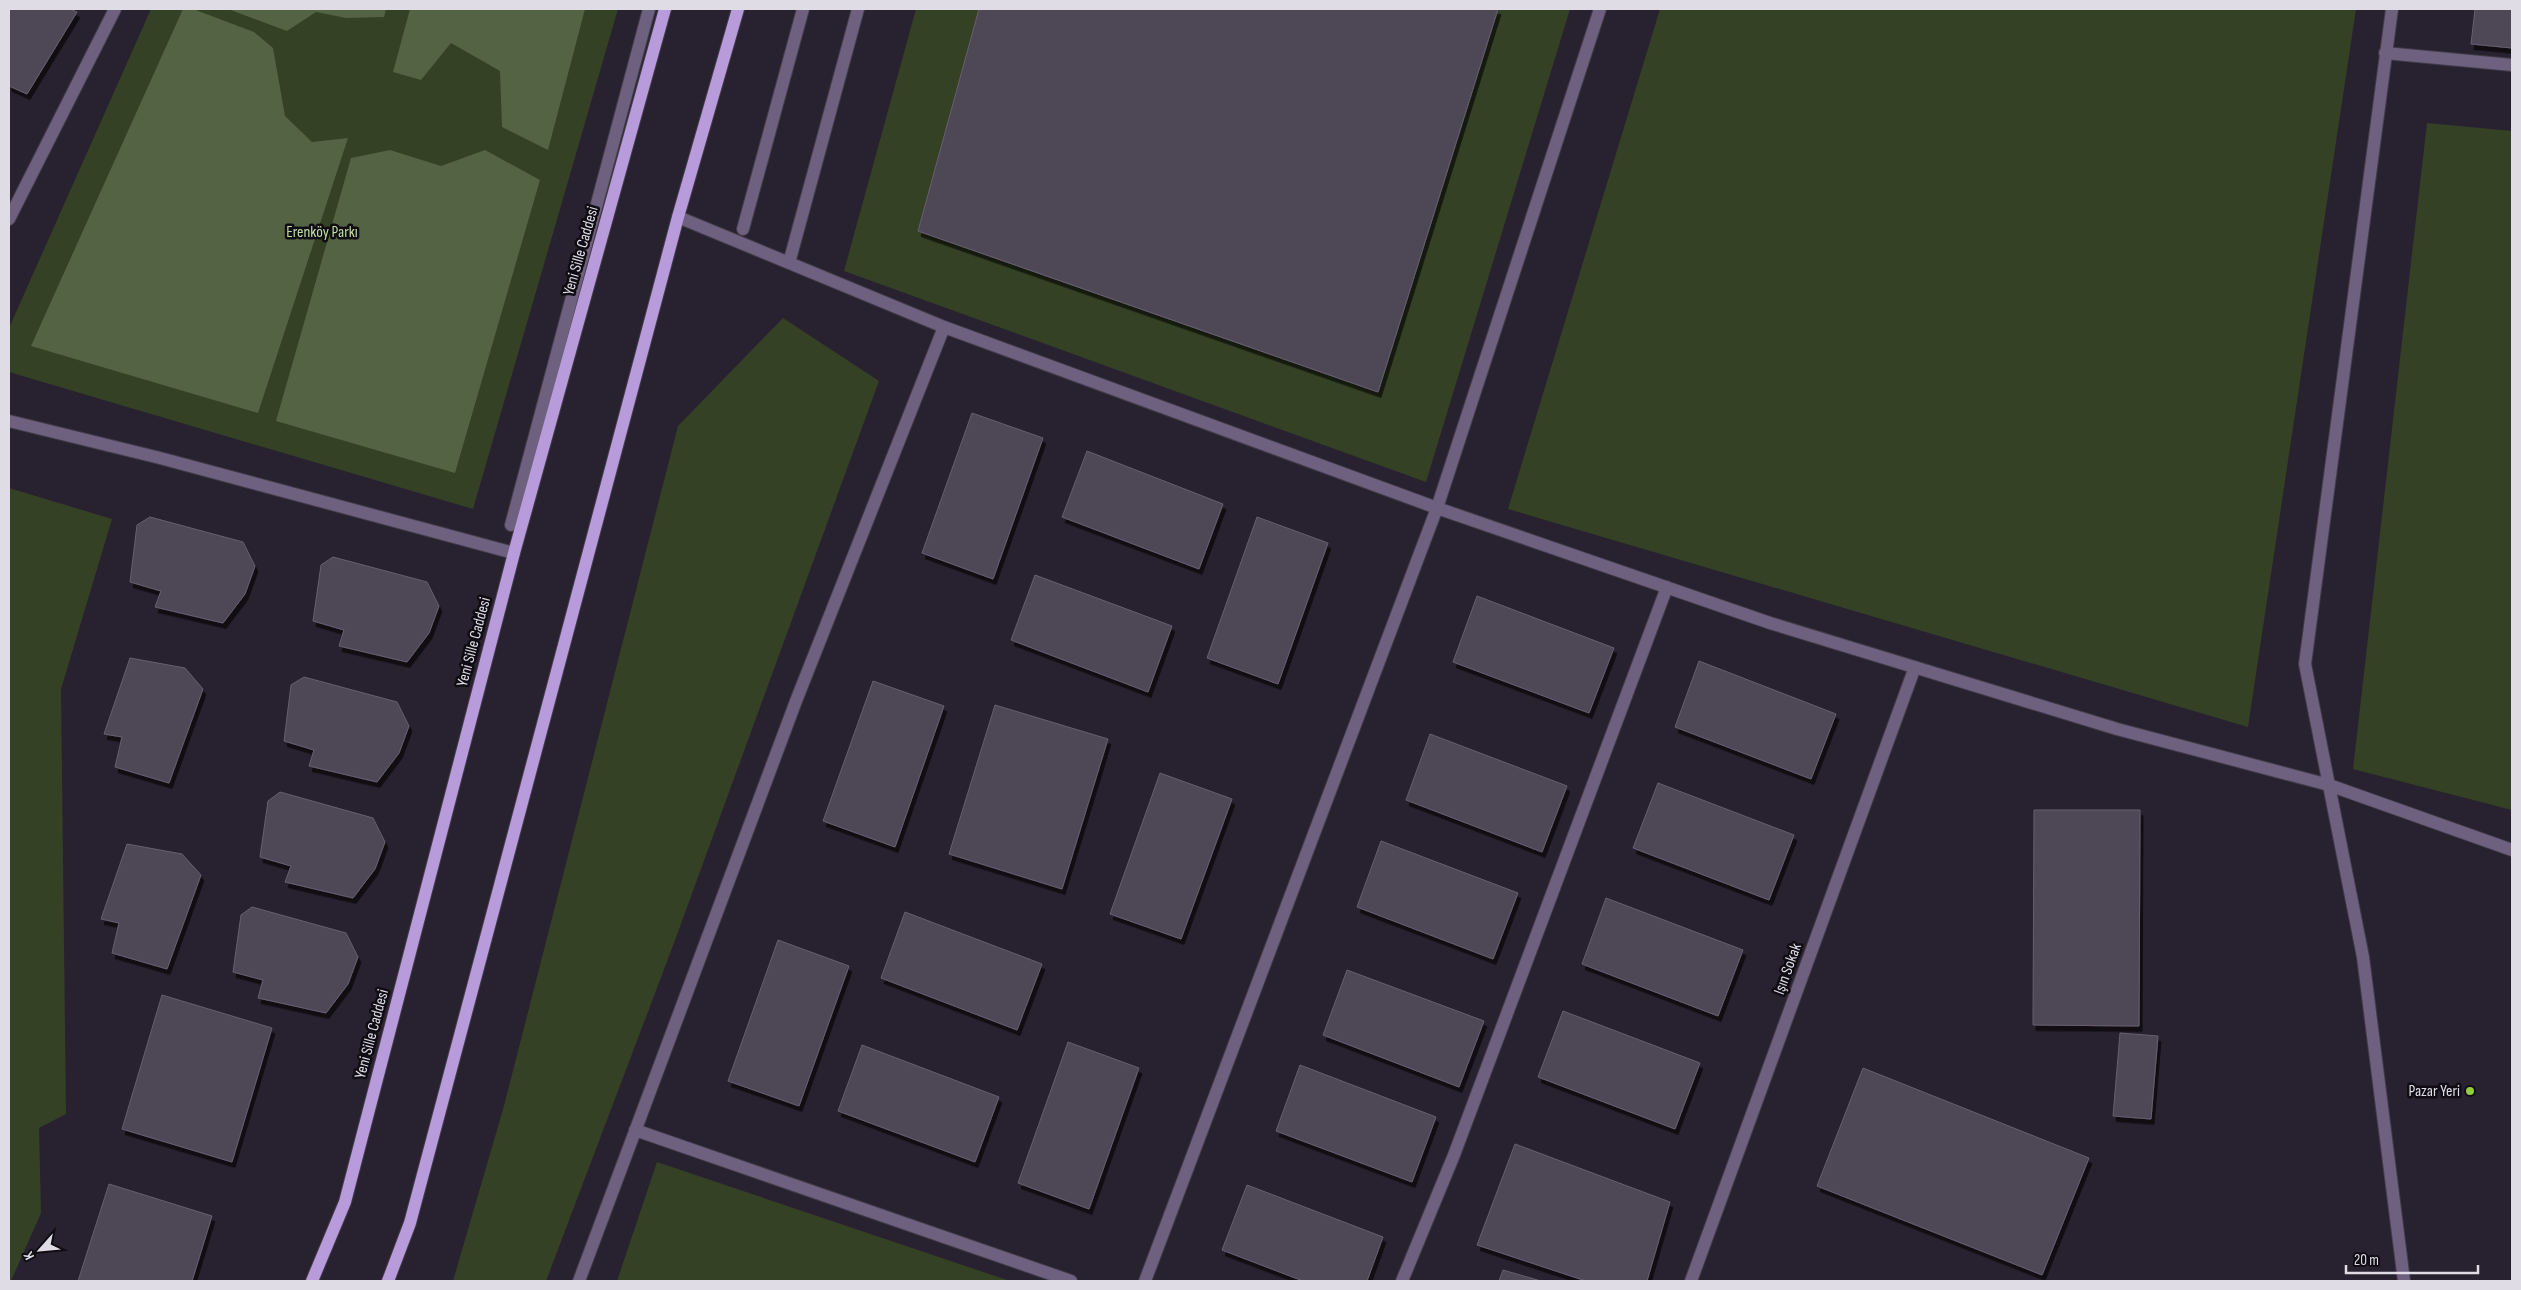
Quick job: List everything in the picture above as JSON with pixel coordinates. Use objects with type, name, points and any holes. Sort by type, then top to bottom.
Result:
[{"type":"main road","name":"Yeni Sille Caddesi","points":[[312,1281],[345,1202],[514,553],[665,9]]},
{"type":"main road","points":[[388,1281],[412,1213],[678,217],[738,9]]},
{"type":"street","points":[[9,219],[115,9]]},
{"type":"street","points":[[511,525],[649,9]]},
{"type":"street","points":[[743,229],[803,9]]},
{"type":"street","points":[[789,263],[858,9]]},
{"type":"street","points":[[1145,1281],[1437,508],[1600,9]]},
{"type":"street","points":[[2392,9],[2304,664],[2363,958],[2404,1281]]},
{"type":"street","points":[[2385,53],[2512,65]]},
{"type":"street","points":[[678,217],[944,327],[1437,508],[1770,623],[2117,729],[2329,785],[2512,850]]},
{"type":"street","points":[[579,1281],[796,701],[944,327]]},
{"type":"street","points":[[9,422],[170,461],[514,553]]},
{"type":"street","points":[[1402,1281],[1454,1155],[1667,587]]},
{"type":"street","name":"Işın Sokak","points":[[1691,1281],[1916,667]]},
{"type":"street","points":[[636,1130],[1071,1281]]},
{"type":"green space","name":"Erenköy Parkı","points":[[151,9],[618,9],[473,509],[9,372],[9,328]]},
{"type":"green space","points":[[183,9],[193,9],[254,32],[273,48],[285,116],[312,142],[348,138],[258,413],[31,346]]},
{"type":"green space","points":[[228,9],[386,9],[384,17],[346,18],[316,12],[287,31]]},
{"type":"green space","points":[[410,9],[585,9],[548,150],[502,127],[500,71],[451,43],[421,80],[393,72]]},
{"type":"green space","points":[[916,9],[1570,9],[1426,482],[844,271]]},
{"type":"green space","points":[[1660,9],[2356,9],[2248,727],[1508,509]]},
{"type":"green space","points":[[2427,123],[2512,131],[2512,810],[2353,769]]},
{"type":"green space","points":[[390,150],[441,166],[485,150],[540,180],[455,473],[276,421],[351,158]]},
{"type":"green space","points":[[783,318],[879,381],[674,943],[546,1281],[453,1281],[504,1106],[678,426]]},
{"type":"green space","points":[[9,488],[112,519],[61,689],[66,1114],[39,1128],[41,1213],[11,1281],[9,1281]]},
{"type":"green space","points":[[657,1162],[1010,1281],[617,1281]]},
{"type":"building","points":[[9,9],[70,9],[77,12],[27,94],[9,86]]},
{"type":"building","points":[[979,9],[1498,9],[1378,392],[918,231]]},
{"type":"building","points":[[2475,9],[2512,9],[2512,48],[2471,44]]},
{"type":"building","points":[[972,413],[1043,438],[993,579],[922,553]]},
{"type":"building","points":[[1087,451],[1223,504],[1199,569],[1062,517]]},
{"type":"building","points":[[150,517],[243,542],[255,566],[245,594],[223,623],[155,607],[161,591],[130,582],[137,525]]},
{"type":"building","points":[[1257,517],[1328,543],[1278,684],[1207,658]]},
{"type":"building","points":[[333,557],[427,582],[439,606],[429,633],[407,662],[339,646],[344,630],[313,621],[321,565]]},
{"type":"building","points":[[1035,575],[1172,626],[1148,692],[1011,640]]},
{"type":"building","points":[[1477,596],[1614,648],[1589,713],[1453,662]]},
{"type":"building","points":[[130,658],[185,668],[203,689],[169,783],[115,767],[122,737],[104,734]]},
{"type":"building","points":[[1699,661],[1836,714],[1811,779],[1675,727]]},
{"type":"building","points":[[304,677],[397,702],[409,726],[399,753],[377,782],[309,766],[314,750],[284,741],[291,685]]},
{"type":"building","points":[[873,681],[944,706],[895,847],[823,821]]},
{"type":"building","points":[[995,705],[1108,739],[1062,889],[949,854]]},
{"type":"building","points":[[1430,734],[1567,786],[1542,852],[1406,800]]},
{"type":"building","points":[[1160,773],[1232,799],[1181,939],[1110,914]]},
{"type":"building","points":[[1658,783],[1794,835],[1769,900],[1633,848]]},
{"type":"building","points":[[280,792],[373,818],[385,842],[375,869],[353,898],[285,882],[291,866],[260,857],[268,801]]},
{"type":"building","points":[[2034,810],[2140,810],[2139,1026],[2033,1025]]},
{"type":"building","points":[[1381,841],[1518,893],[1493,959],[1357,907]]},
{"type":"building","points":[[127,844],[182,854],[201,875],[167,969],[112,953],[119,923],[101,919]]},
{"type":"building","points":[[1606,898],[1743,950],[1718,1016],[1582,964]]},
{"type":"building","points":[[252,907],[346,933],[358,957],[348,984],[326,1013],[258,998],[263,980],[233,972],[241,915]]},
{"type":"building","points":[[905,912],[1042,964],[1017,1030],[881,978]]},
{"type":"building","points":[[778,940],[849,966],[799,1106],[728,1081]]},
{"type":"building","points":[[1347,970],[1484,1021],[1459,1087],[1323,1035]]},
{"type":"building","points":[[162,995],[272,1028],[232,1162],[122,1129]]},
{"type":"building","points":[[1563,1011],[1700,1063],[1675,1129],[1538,1077]]},
{"type":"building","points":[[2120,1033],[2158,1036],[2151,1119],[2113,1116]]},
{"type":"building","points":[[1068,1042],[1139,1068],[1089,1209],[1018,1183]]},
{"type":"building","points":[[862,1045],[999,1097],[975,1162],[838,1111]]},
{"type":"building","points":[[1300,1065],[1436,1117],[1412,1182],[1276,1131]]},
{"type":"building","points":[[1863,1068],[2089,1158],[2042,1275],[1817,1186]]},
{"type":"building","points":[[1515,1144],[1670,1202],[1647,1281],[1586,1281],[1477,1245]]},
{"type":"building","points":[[109,1184],[212,1216],[192,1281],[78,1281]]},
{"type":"building","points":[[1247,1185],[1383,1237],[1367,1281],[1303,1281],[1222,1250]]},
{"type":"building","points":[[1503,1270],[1541,1281],[1499,1281]]},
{"type":"place","name":"Pazar Yeri","points":[[2470,1091]]}]
